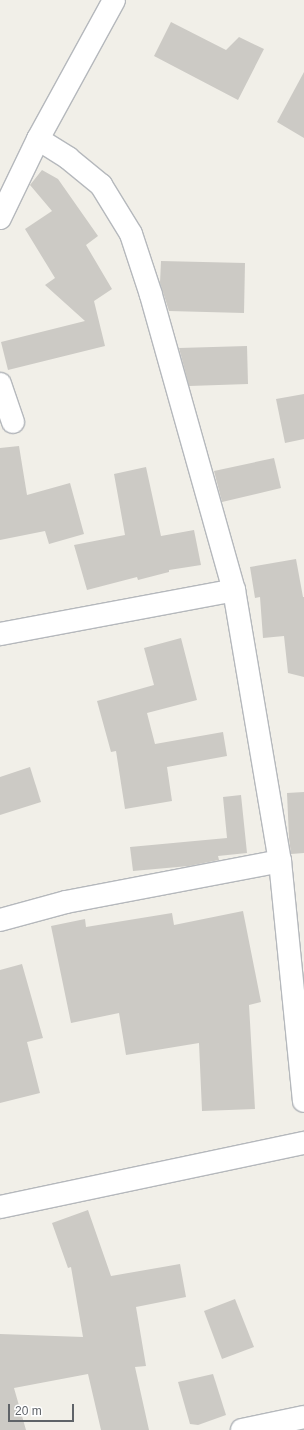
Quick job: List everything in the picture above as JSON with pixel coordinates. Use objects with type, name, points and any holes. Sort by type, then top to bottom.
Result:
[{"type":"street","points":[[0,218],[38,139],[114,0]]},
{"type":"street","points":[[38,139],[68,158],[101,185],[131,234],[151,296],[234,590],[297,967],[304,1101]]},
{"type":"street","points":[[0,384],[13,422]]},
{"type":"street","points":[[0,634],[234,590]]},
{"type":"street","points":[[0,920],[66,902],[280,861]]},
{"type":"street","points":[[0,1207],[304,1143]]},
{"type":"street","points":[[242,1430],[304,1418]]},
{"type":"building","points":[[171,22],[226,50],[239,37],[264,49],[238,100],[154,56]]},
{"type":"building","points":[[304,72],[304,138],[277,122]]},
{"type":"building","points":[[42,170],[58,179],[98,236],[86,245],[112,289],[94,301],[105,346],[8,370],[1,342],[85,321],[45,285],[55,278],[25,229],[52,211],[30,185]]},
{"type":"building","points":[[161,261],[245,263],[244,313],[169,311],[160,283]]},
{"type":"building","points":[[247,346],[248,384],[189,386],[179,348]]},
{"type":"building","points":[[304,394],[304,439],[285,443],[276,399]]},
{"type":"building","points":[[19,446],[27,495],[70,483],[84,534],[49,544],[45,531],[0,540],[0,448]]},
{"type":"building","points":[[274,458],[281,488],[222,502],[214,471]]},
{"type":"building","points":[[146,467],[161,536],[194,530],[201,565],[169,570],[169,572],[138,580],[137,577],[87,590],[74,545],[125,535],[114,474]]},
{"type":"building","points":[[296,559],[304,597],[304,677],[288,673],[284,636],[263,638],[260,597],[255,598],[250,567]]},
{"type":"building","points":[[181,638],[197,700],[147,713],[155,744],[223,732],[227,756],[167,767],[172,801],[125,809],[116,751],[111,752],[97,701],[154,685],[144,648]]},
{"type":"building","points":[[30,767],[41,802],[0,815],[0,777]]},
{"type":"building","points":[[304,792],[304,853],[291,854],[287,793]]},
{"type":"building","points":[[241,795],[247,853],[218,856],[219,860],[189,866],[133,871],[130,847],[227,838],[223,797]]},
{"type":"building","points":[[243,911],[261,1002],[249,1005],[255,1109],[202,1111],[199,1043],[126,1055],[119,1013],[71,1023],[51,926],[85,919],[86,927],[172,913],[174,925]]},
{"type":"building","points":[[22,964],[43,1038],[27,1042],[40,1093],[0,1103],[0,970]]},
{"type":"building","points":[[88,1210],[111,1276],[180,1264],[186,1297],[136,1307],[146,1366],[135,1367],[149,1430],[101,1430],[88,1374],[14,1388],[26,1430],[0,1430],[0,1334],[83,1337],[71,1267],[68,1268],[52,1223]]},
{"type":"building","points":[[235,1299],[254,1347],[222,1359],[204,1311]]},
{"type":"building","points":[[213,1374],[226,1415],[198,1425],[190,1424],[178,1382]]}]
